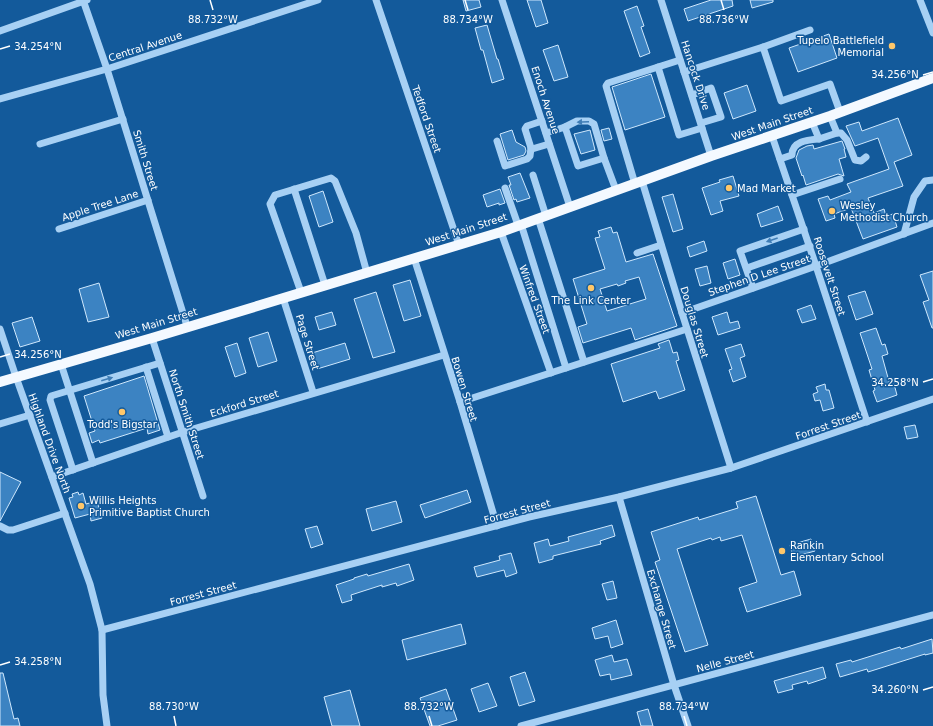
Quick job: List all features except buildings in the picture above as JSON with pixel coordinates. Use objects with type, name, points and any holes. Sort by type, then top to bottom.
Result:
[{"type":"main road","name":"West Main Street","points":[[0,382],[152,338],[187,326],[501,232],[711,156],[830,116],[933,78]]},
{"type":"street","name":"Smith Street","points":[[85,0],[108,69],[187,326]]},
{"type":"street","points":[[0,30],[85,0]]},
{"type":"street","name":"Central Avenue","points":[[0,99],[108,69],[318,0]]},
{"type":"street","name":"Tedford Street","points":[[376,0],[459,245]]},
{"type":"street","name":"Enoch Avenue","points":[[502,0],[570,207]]},
{"type":"street","name":"Hancock Drive","points":[[661,0],[711,156]]},
{"type":"street","points":[[920,0],[931,22],[933,33]]},
{"type":"street","points":[[684,72],[810,30]]},
{"type":"street","points":[[762,47],[781,101],[830,84],[840,112]]},
{"type":"street","points":[[680,60],[658,67],[678,135],[721,117],[711,88],[692,95]]},
{"type":"street","name":"Douglas Street","points":[[658,67],[608,83],[606,86],[661,245],[731,468]]},
{"type":"street","points":[[830,116],[836,132]]},
{"type":"street","points":[[40,144],[123,119]]},
{"type":"street","points":[[497,141],[505,166],[526,159],[530,156],[531,148],[525,129],[527,126],[542,121]]},
{"type":"street","points":[[546,133],[577,122],[589,121],[594,124],[604,158],[616,190]]},
{"type":"street","points":[[812,122],[819,139]]},
{"type":"street","points":[[565,127],[578,166],[604,158]]},
{"type":"street","points":[[780,159],[792,155],[792,150],[796,144],[819,139],[836,132],[841,133],[847,140],[855,160],[861,161],[866,157]]},
{"type":"street","name":"Roosevelt Street","points":[[772,136],[810,246],[867,422]]},
{"type":"street","points":[[531,148],[549,144]]},
{"type":"street","points":[[532,176],[542,217],[584,362]]},
{"type":"street","points":[[301,292],[270,204],[275,195],[331,178],[335,180],[356,233],[367,273]]},
{"type":"street","points":[[792,195],[840,179]]},
{"type":"street","points":[[904,234],[914,197],[925,181],[933,180]]},
{"type":"street","points":[[505,188],[520,225],[566,368]]},
{"type":"street","points":[[294,189],[324,285]]},
{"type":"street","name":"Apple Tree Lane","points":[[59,229],[148,200]]},
{"type":"street","name":"Stephen D Lee Street","points":[[682,313],[933,223]]},
{"type":"street","points":[[753,288],[740,251],[804,229]]},
{"type":"street","name":"Winfred Street","points":[[501,232],[551,373]]},
{"type":"street","points":[[637,253],[661,245]]},
{"type":"street","points":[[747,268],[810,246]]},
{"type":"street","name":"Bowen Street","points":[[414,258],[460,402],[497,526]]},
{"type":"street","name":"Page Street","points":[[283,298],[313,392]]},
{"type":"street","name":"Highland Drive North","points":[[0,329],[90,584],[102,630],[103,695],[107,726]]},
{"type":"street","points":[[460,402],[687,329]]},
{"type":"street","name":"North Smith Street","points":[[152,338],[203,496]]},
{"type":"street","name":"Eckford Street","points":[[52,477],[183,432],[313,392],[444,355]]},
{"type":"street","points":[[73,470],[50,400],[51,396],[160,363]]},
{"type":"street","points":[[61,364],[93,463]]},
{"type":"street","points":[[146,367],[168,437]]},
{"type":"street","name":"Forrest Street","points":[[102,630],[528,517],[619,497],[731,468],[933,399]]},
{"type":"street","points":[[0,424],[30,415]]},
{"type":"street","name":"Exchange Street","points":[[619,497],[674,685],[688,726]]},
{"type":"street","points":[[0,526],[8,530],[13,530],[65,513]]},
{"type":"street","name":"Nelle Street","points":[[521,726],[933,615]]},
{"type":"place","name":"Tupelo Battlefield Memorial","points":[[892,46]]},
{"type":"place","name":"Mad Market","points":[[729,188]]},
{"type":"place","name":"Wesley Methodist Church","points":[[832,211]]},
{"type":"place","name":"The Link Center","points":[[591,288]]},
{"type":"place","name":"Todd's Bigstar","points":[[122,412]]},
{"type":"place","name":"Willis Heights Primitive Baptist Church","points":[[81,506]]},
{"type":"place","name":"Rankin Elementary School","points":[[782,551]]}]
